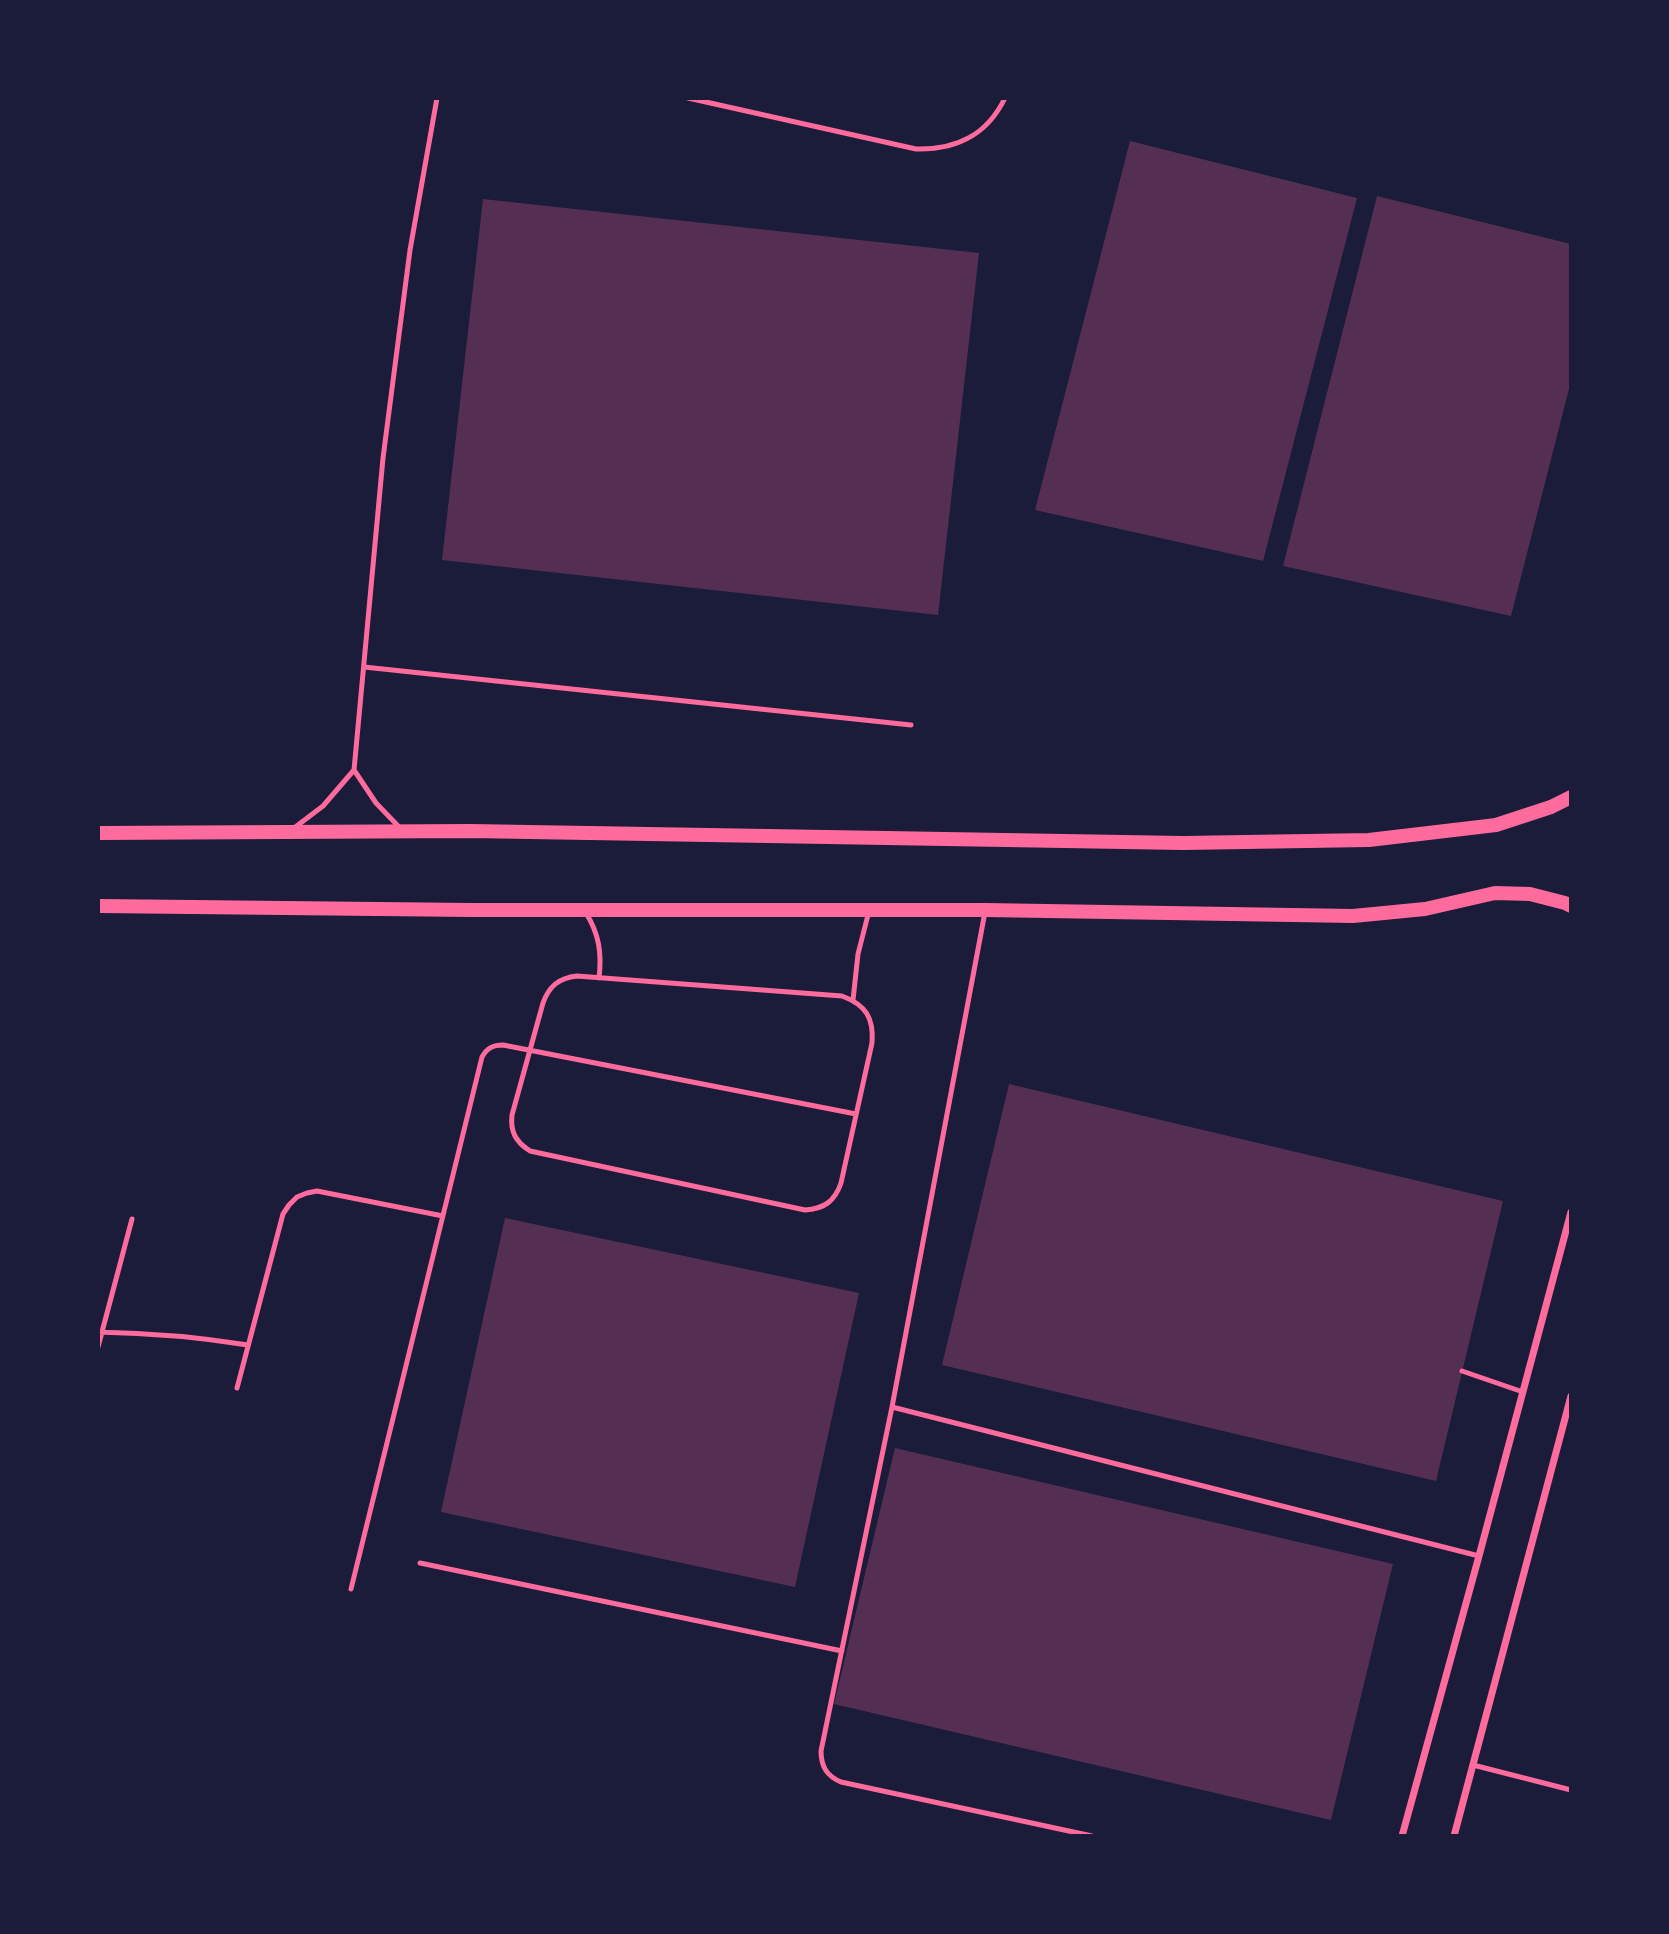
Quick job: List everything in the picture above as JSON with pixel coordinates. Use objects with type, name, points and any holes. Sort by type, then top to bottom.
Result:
[{"type":"main road","points":[[98,833],[404,831],[1183,843],[1369,840],[1496,825],[1551,807],[1571,797]]},
{"type":"main road","points":[[98,906],[985,910],[1353,916],[1425,909],[1495,893],[1530,894],[1571,906]]},
{"type":"street","points":[[1402,1836],[1571,1212]]},
{"type":"street","points":[[1454,1836],[1568,1416],[1571,1396]]},
{"type":"lane","points":[[285,833],[323,806],[354,770],[387,430],[410,250],[437,98]]},
{"type":"lane","points":[[688,98],[916,149],[934,150],[953,146],[984,128],[996,115],[1005,98]]},
{"type":"lane","points":[[363,667],[911,725]]},
{"type":"lane","points":[[354,770],[376,803],[404,831]]},
{"type":"lane","points":[[584,910],[597,935],[601,956],[599,978]]},
{"type":"lane","points":[[853,1000],[858,954],[870,910]]},
{"type":"lane","points":[[985,910],[892,1406],[821,1761],[825,1771],[841,1782],[1092,1836]]},
{"type":"lane","points":[[569,977],[842,996],[853,1000],[870,1018],[872,1043],[838,1192],[824,1206],[805,1210],[530,1151],[516,1139],[512,1131],[511,1123],[543,1003],[553,986],[569,977]]},
{"type":"lane","points":[[351,1589],[482,1057],[491,1047],[497,1045],[530,1050],[856,1114]]},
{"type":"lane","points":[[237,1388],[284,1214],[297,1197],[307,1193],[328,1192],[443,1216]]},
{"type":"lane","points":[[98,1348],[100,1332],[132,1219]]},
{"type":"lane","points":[[100,1332],[199,1337],[248,1345]]},
{"type":"lane","points":[[1462,1371],[1523,1392]]},
{"type":"lane","points":[[892,1406],[1479,1556]]},
{"type":"lane","points":[[420,1563],[842,1651]]},
{"type":"lane","points":[[1473,1765],[1571,1790]]},
{"type":"building","points":[[1130,141],[1357,198],[1263,561],[1035,510]]},
{"type":"building","points":[[1377,196],[1571,244],[1571,381],[1511,616],[1283,566]]},
{"type":"building","points":[[483,199],[979,253],[938,615],[442,560]]},
{"type":"building","points":[[1009,1084],[1503,1201],[1436,1481],[942,1365]]},
{"type":"building","points":[[505,1218],[859,1293],[795,1587],[441,1512]]},
{"type":"building","points":[[895,1448],[1393,1564],[1331,1820],[834,1704]]}]
